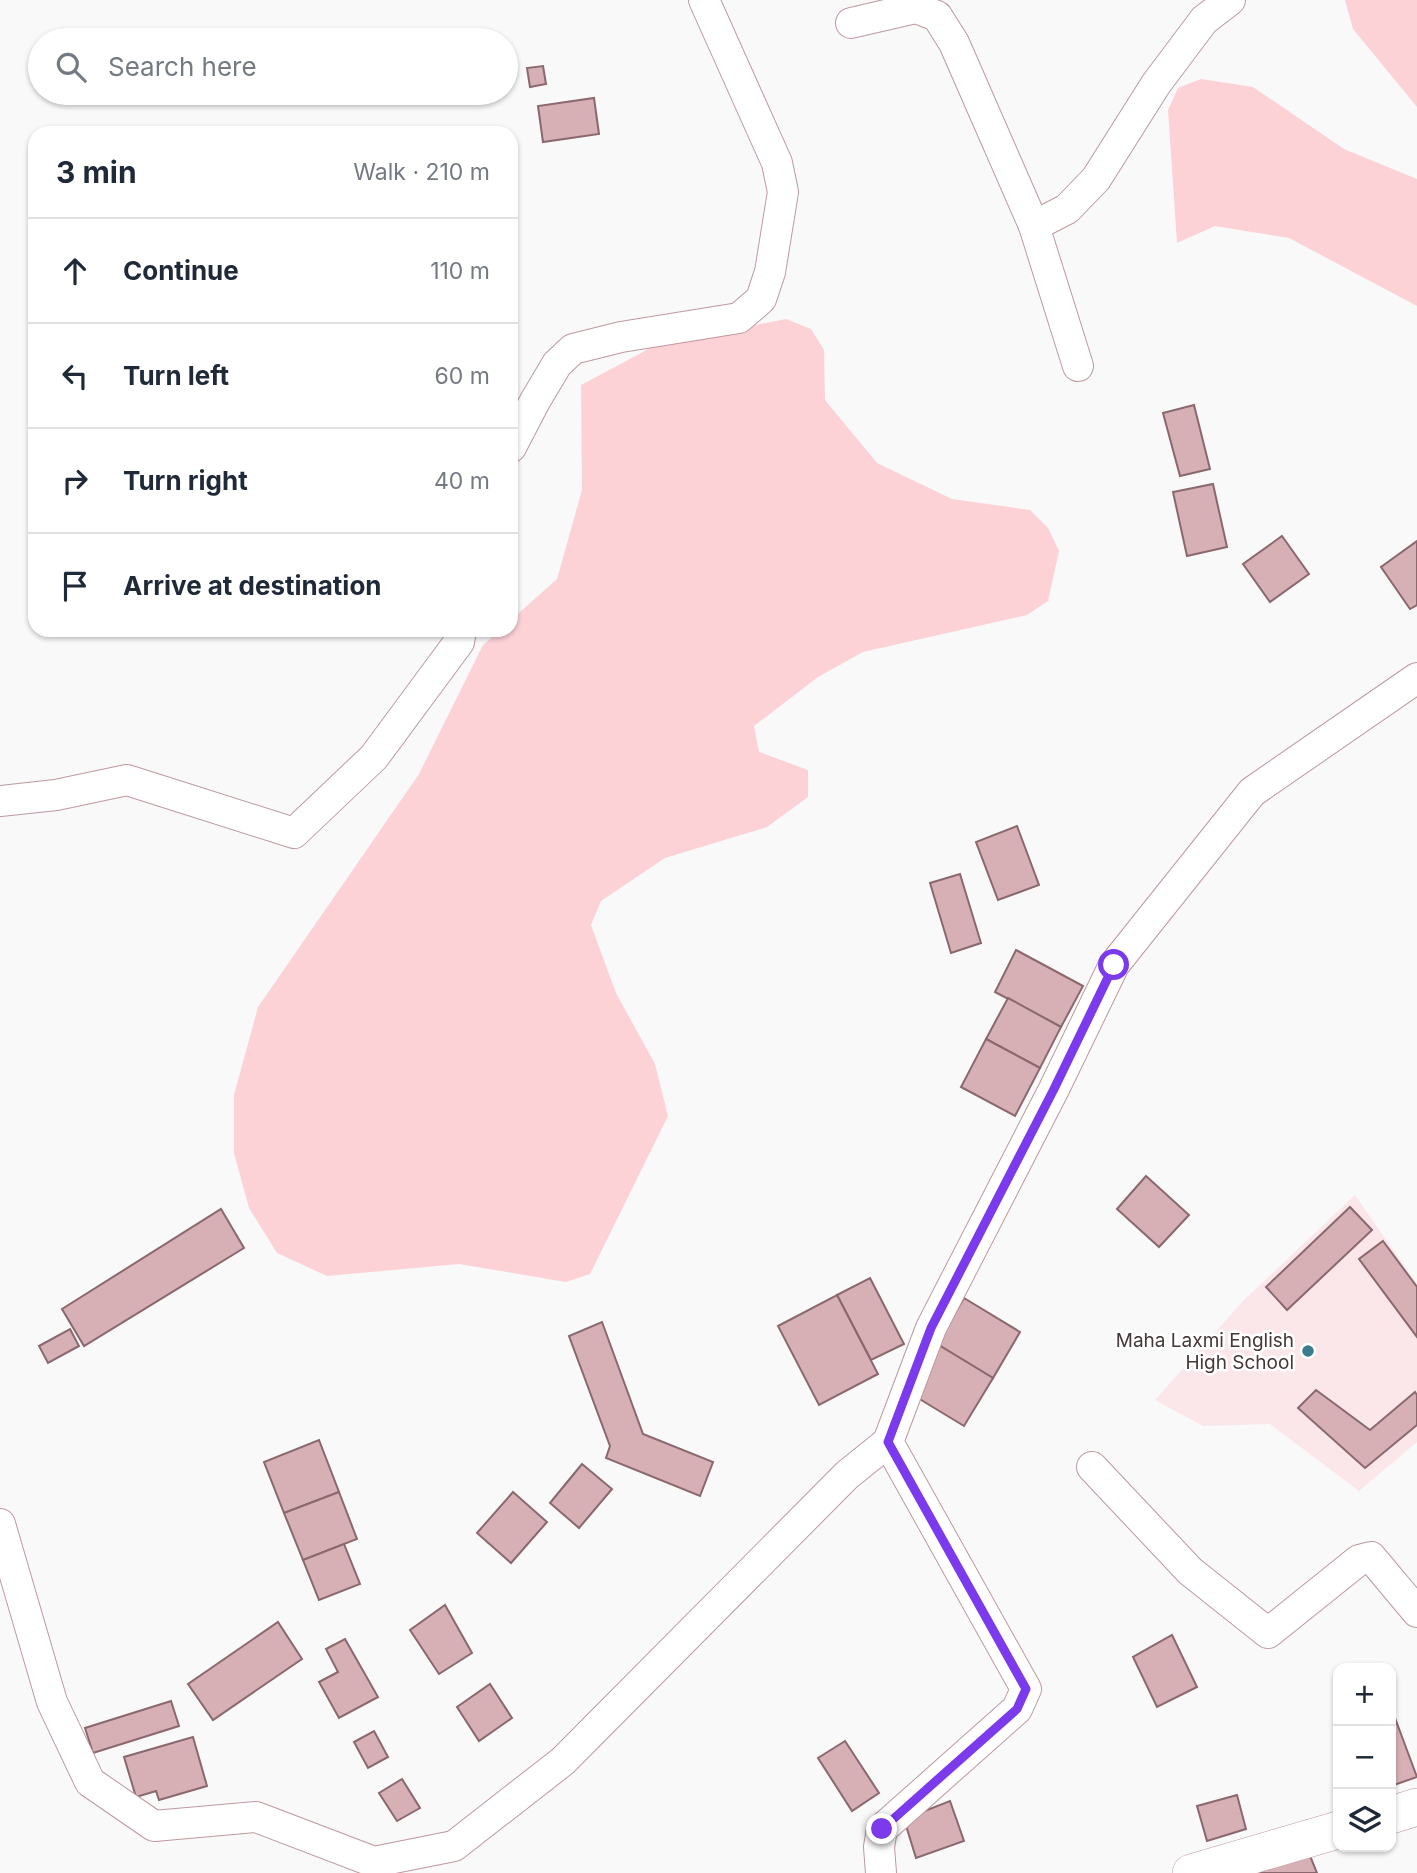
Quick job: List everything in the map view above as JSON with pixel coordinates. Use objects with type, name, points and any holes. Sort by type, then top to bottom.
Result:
[{"type":"street","points":[[518,434],[557,364],[573,349],[621,337],[739,318],[761,299],[770,272],[783,192],[776,163],[704,0]]},
{"type":"street","points":[[1034,226],[1067,209],[1096,179],[1157,84],[1204,20],[1230,0]]},
{"type":"street","points":[[851,23],[916,8],[937,16],[954,43],[1034,226],[1078,366]]},
{"type":"street","points":[[0,801],[56,795],[127,780],[294,833],[374,757],[459,642],[460,637]]},
{"type":"street","points":[[0,1524],[52,1702],[90,1782],[154,1826],[256,1817],[374,1862],[454,1846],[562,1761],[847,1475],[888,1442],[931,1328],[1054,1089],[1114,965],[1252,792],[1417,678]]},
{"type":"street","points":[[881,1873],[879,1847],[882,1829],[1017,1709],[1026,1689],[888,1442]]},
{"type":"street","points":[[1092,1467],[1190,1571],[1268,1633],[1359,1560],[1371,1557],[1417,1612]]},
{"type":"street","points":[[1396,1813],[1417,1807]]},
{"type":"street","points":[[1191,1873],[1333,1831]]},
{"type":"shaded area","points":[[1345,0],[1417,0],[1417,107],[1353,29]]},
{"type":"shaded area","points":[[1201,79],[1253,87],[1344,149],[1417,179],[1417,306],[1289,238],[1215,226],[1177,243],[1168,110],[1178,88]]},
{"type":"shaded area","points":[[786,319],[811,329],[824,350],[825,400],[877,463],[952,499],[1030,510],[1048,528],[1059,551],[1048,601],[1027,615],[863,652],[818,677],[754,726],[759,752],[808,770],[808,797],[767,827],[665,858],[601,901],[591,925],[616,993],[655,1064],[668,1116],[590,1274],[566,1282],[459,1264],[327,1276],[277,1253],[249,1208],[234,1153],[234,1095],[258,1007],[419,774],[483,645],[492,637],[518,637],[518,614],[557,579],[582,490],[581,385],[656,345]]},
{"type":"shaded area","name":"Maha Laxmi English High School","points":[[1355,1195],[1417,1284],[1417,1442],[1359,1491],[1270,1424],[1203,1426],[1155,1400],[1243,1301]]},
{"type":"building","points":[[543,66],[546,84],[530,87],[527,68]]},
{"type":"building","points":[[594,98],[599,134],[543,142],[538,106]]},
{"type":"building","points":[[1194,405],[1210,469],[1180,476],[1163,413]]},
{"type":"building","points":[[1213,484],[1227,547],[1187,556],[1173,492]]},
{"type":"building","points":[[1282,536],[1309,574],[1270,602],[1243,564]]},
{"type":"building","points":[[1417,541],[1417,605],[1410,609],[1381,567]]},
{"type":"building","points":[[1017,826],[1039,885],[998,900],[976,842]]},
{"type":"building","points":[[960,874],[981,943],[951,953],[930,883]]},
{"type":"building","points":[[1016,950],[1083,986],[1061,1027],[995,992]]},
{"type":"building","points":[[1008,998],[1061,1027],[1040,1068],[986,1039]]},
{"type":"building","points":[[986,1039],[1040,1068],[1015,1116],[961,1087]]},
{"type":"building","points":[[1146,1176],[1189,1215],[1159,1247],[1117,1209]]},
{"type":"building","points":[[1350,1207],[1372,1230],[1287,1310],[1266,1287]]},
{"type":"building","points":[[221,1209],[244,1248],[84,1346],[62,1309]]},
{"type":"building","points":[[1383,1241],[1417,1287],[1417,1337],[1359,1259]]},
{"type":"building","points":[[870,1278],[904,1344],[871,1360],[837,1295]]},
{"type":"building","points":[[837,1295],[878,1374],[819,1405],[778,1326]]},
{"type":"building","points":[[964,1298],[1020,1332],[993,1378],[937,1344]]},
{"type":"building","points":[[602,1322],[643,1434],[713,1462],[700,1496],[606,1458],[610,1446],[569,1336]]},
{"type":"building","points":[[70,1329],[79,1346],[48,1363],[39,1346]]},
{"type":"building","points":[[937,1344],[993,1378],[964,1426],[908,1392]]},
{"type":"building","points":[[1316,1390],[1370,1430],[1415,1392],[1417,1425],[1365,1468],[1298,1408]]},
{"type":"building","points":[[319,1440],[339,1492],[284,1513],[264,1462]]},
{"type":"building","points":[[582,1464],[612,1489],[579,1528],[550,1503]]},
{"type":"building","points":[[339,1492],[357,1539],[303,1560],[284,1513]]},
{"type":"building","points":[[513,1492],[547,1522],[511,1563],[477,1533]]},
{"type":"building","points":[[344,1544],[360,1584],[319,1600],[303,1560]]},
{"type":"building","points":[[445,1605],[472,1653],[439,1674],[410,1630]]},
{"type":"building","points":[[278,1622],[302,1659],[213,1720],[188,1684]]},
{"type":"building","points":[[1172,1635],[1197,1687],[1157,1707],[1133,1657]]},
{"type":"building","points":[[345,1639],[378,1697],[339,1718],[319,1682],[338,1672],[326,1649]]},
{"type":"building","points":[[490,1684],[512,1718],[479,1741],[457,1707]]},
{"type":"building","points":[[171,1701],[179,1726],[93,1753],[85,1728]]},
{"type":"building","points":[[1396,1721],[1417,1777],[1396,1784]]},
{"type":"building","points":[[374,1731],[388,1757],[368,1768],[354,1742]]},
{"type":"building","points":[[193,1737],[207,1786],[159,1800],[156,1791],[136,1797],[124,1757]]},
{"type":"building","points":[[845,1741],[879,1793],[852,1811],[818,1758]]},
{"type":"building","points":[[402,1779],[420,1808],[397,1821],[379,1793]]},
{"type":"building","points":[[1237,1795],[1246,1829],[1207,1841],[1197,1806]]},
{"type":"building","points":[[950,1801],[964,1841],[916,1858],[904,1819]]},
{"type":"building","points":[[1306,1846],[1317,1873],[1254,1873]]},
{"type":"place","name":"Maha Laxmi English High School","points":[[1308,1351]]},
{"type":"route","points":[[882,1829],[1017,1709],[1026,1689],[888,1442],[931,1328],[1054,1089],[1114,965]]}]
